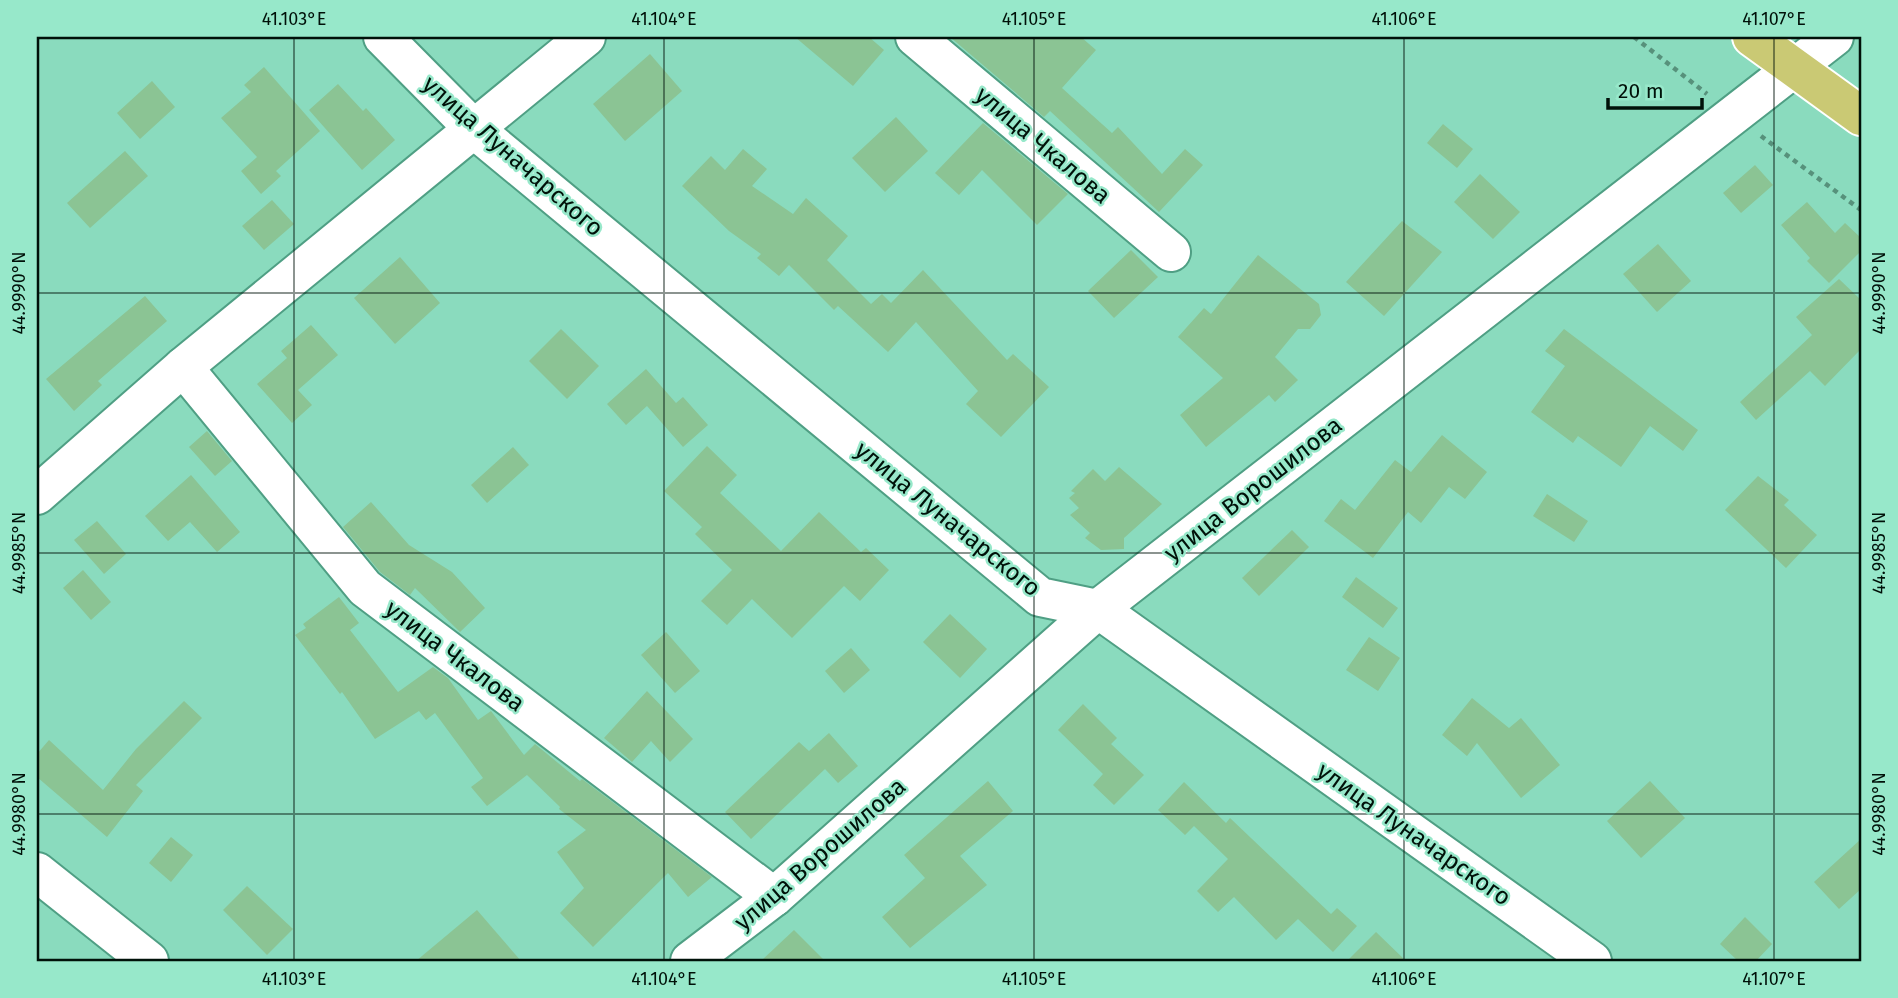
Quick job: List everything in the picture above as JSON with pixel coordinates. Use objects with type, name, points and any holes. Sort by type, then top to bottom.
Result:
[{"type":"main road","points":[[1752,37],[1861,116]]},
{"type":"street","name":"улица Луначарского","points":[[383,37],[474,129],[1040,597],[1098,609],[1592,961]]},
{"type":"street","points":[[37,495],[183,367],[586,37]]},
{"type":"street","name":"улица Чкалова","points":[[915,37],[1171,253]]},
{"type":"street","name":"улица Ворошилова","points":[[690,961],[774,897],[1098,609],[1834,37]]},
{"type":"street","name":"улица Чкалова","points":[[183,367],[365,588],[774,897]]},
{"type":"street","points":[[37,872],[149,961]]},
{"type":"building","points":[[795,37],[869,37],[884,50],[853,86]]},
{"type":"building","points":[[950,37],[1081,37],[1096,50],[1062,88],[1112,133],[1118,127],[1162,174],[1185,149],[1203,165],[1159,212],[1050,111],[1044,117]]},
{"type":"building","points":[[650,54],[682,91],[625,141],[593,104]]},
{"type":"building","points":[[264,67],[320,131],[276,171],[281,176],[261,194],[241,171],[257,157],[221,118],[251,92],[244,85]]},
{"type":"building","points":[[152,81],[175,107],[140,139],[117,113]]},
{"type":"building","points":[[338,84],[363,111],[366,108],[395,140],[362,170],[309,110]]},
{"type":"building","points":[[896,117],[928,151],[885,192],[852,158]]},
{"type":"building","points":[[983,123],[1068,194],[1037,225],[982,170],[959,195],[935,173]]},
{"type":"building","points":[[1443,124],[1473,149],[1457,168],[1427,143]]},
{"type":"building","points":[[743,149],[767,169],[752,186],[793,214],[806,198],[848,236],[827,260],[871,304],[882,294],[891,303],[923,270],[1007,360],[1013,354],[1049,387],[1001,437],[966,404],[978,391],[916,322],[888,352],[838,306],[834,310],[789,265],[779,276],[757,258],[761,254],[729,231],[682,186],[711,156],[725,170]]},
{"type":"building","points":[[125,151],[148,176],[90,228],[67,203]]},
{"type":"building","points":[[1755,165],[1773,185],[1741,213],[1723,193]]},
{"type":"building","points":[[1480,174],[1520,212],[1493,239],[1454,202]]},
{"type":"building","points":[[272,200],[294,224],[264,250],[242,226]]},
{"type":"building","points":[[1807,202],[1835,233],[1845,223],[1861,238],[1861,251],[1829,283],[1807,261],[1810,258],[1781,225]]},
{"type":"building","points":[[1402,221],[1442,252],[1384,316],[1346,282]]},
{"type":"building","points":[[1658,244],[1691,281],[1657,312],[1623,274]]},
{"type":"building","points":[[1131,250],[1158,277],[1114,318],[1088,291]]},
{"type":"building","points":[[1258,255],[1319,304],[1321,315],[1310,329],[1298,329],[1275,357],[1298,380],[1275,402],[1269,395],[1206,447],[1180,415],[1223,378],[1178,337],[1204,308],[1211,314]]},
{"type":"building","points":[[400,257],[440,303],[395,344],[354,298]]},
{"type":"building","points":[[1839,279],[1861,300],[1861,349],[1825,386],[1810,371],[1756,420],[1740,402],[1812,335],[1796,317]]},
{"type":"building","points":[[145,296],[167,321],[98,381],[102,385],[74,411],[46,379]]},
{"type":"building","points":[[311,325],[338,355],[298,390],[312,405],[292,423],[257,384],[287,358],[281,351]]},
{"type":"building","points":[[561,329],[599,366],[567,399],[529,361]]},
{"type":"building","points":[[1564,329],[1698,430],[1683,451],[1650,426],[1621,467],[1578,436],[1573,443],[1531,412],[1565,366],[1545,351]]},
{"type":"building","points":[[646,369],[676,403],[683,397],[708,425],[683,447],[647,406],[626,425],[607,404]]},
{"type":"building","points":[[207,431],[232,461],[215,476],[189,447]]},
{"type":"building","points":[[1442,435],[1487,472],[1465,499],[1449,487],[1421,523],[1408,512],[1373,558],[1324,521],[1341,499],[1355,510],[1395,460],[1411,472]]},
{"type":"building","points":[[707,446],[737,475],[720,493],[781,551],[819,512],[861,552],[866,548],[889,570],[860,601],[844,586],[792,638],[752,599],[727,625],[701,601],[732,570],[695,534],[702,527],[664,491]]},
{"type":"building","points":[[513,447],[529,465],[487,503],[471,485]]},
{"type":"building","points":[[1119,467],[1162,504],[1124,538],[1124,549],[1101,550],[1085,538],[1090,533],[1070,515],[1079,508],[1069,498],[1075,493],[1071,491],[1093,469],[1105,481]]},
{"type":"building","points":[[191,475],[240,532],[217,552],[190,522],[168,541],[145,516]]},
{"type":"building","points":[[1758,476],[1789,500],[1784,505],[1817,535],[1786,568],[1725,510]]},
{"type":"building","points":[[1547,494],[1588,521],[1574,542],[1533,516]]},
{"type":"building","points":[[371,502],[409,545],[452,572],[485,608],[460,632],[415,588],[410,595],[380,572],[343,527]]},
{"type":"building","points":[[97,521],[126,554],[104,574],[74,540]]},
{"type":"building","points":[[1292,530],[1309,547],[1259,596],[1242,578]]},
{"type":"building","points":[[83,570],[111,602],[91,620],[63,588]]},
{"type":"building","points":[[1356,577],[1398,608],[1383,628],[1342,597]]},
{"type":"building","points":[[339,597],[359,623],[350,630],[398,692],[433,667],[448,678],[478,720],[491,711],[524,755],[535,744],[580,781],[582,779],[712,877],[688,897],[668,873],[593,947],[560,913],[584,888],[557,852],[586,830],[559,809],[527,775],[487,806],[471,787],[483,778],[435,713],[426,720],[419,711],[375,739],[342,692],[340,694],[295,635],[306,628],[303,624]]},
{"type":"building","points":[[950,614],[987,649],[960,678],[923,642]]},
{"type":"building","points":[[666,632],[700,671],[675,693],[641,655]]},
{"type":"building","points":[[1369,637],[1400,658],[1378,691],[1346,670]]},
{"type":"building","points":[[851,648],[870,670],[844,693],[825,671]]},
{"type":"building","points":[[647,691],[693,739],[670,762],[651,741],[632,762],[604,738]]},
{"type":"building","points":[[1472,698],[1509,728],[1521,718],[1560,765],[1521,798],[1477,743],[1467,756],[1442,735]]},
{"type":"building","points":[[184,701],[202,718],[136,785],[143,791],[107,837],[37,777],[37,754],[49,740],[103,790],[136,749]]},
{"type":"building","points":[[1083,704],[1117,738],[1111,744],[1144,775],[1114,805],[1093,785],[1103,774],[1058,730]]},
{"type":"building","points":[[829,733],[858,766],[838,783],[825,769],[751,839],[725,812],[799,742],[809,751]]},
{"type":"building","points":[[988,781],[1013,811],[960,856],[987,885],[910,948],[882,917],[925,878],[904,855]]},
{"type":"building","points":[[1650,781],[1685,818],[1641,858],[1607,821]]},
{"type":"building","points":[[1184,782],[1226,823],[1230,818],[1331,914],[1337,908],[1357,926],[1333,952],[1298,919],[1276,940],[1234,897],[1218,912],[1197,891],[1228,859],[1194,826],[1185,835],[1158,810]]},
{"type":"building","points":[[171,837],[193,855],[171,882],[149,863]]},
{"type":"building","points":[[1861,839],[1861,889],[1839,909],[1814,882]]},
{"type":"building","points":[[247,886],[293,929],[267,955],[223,910]]},
{"type":"building","points":[[477,910],[521,961],[416,961]]},
{"type":"building","points":[[1745,917],[1772,944],[1756,961],[1738,961],[1720,944]]},
{"type":"building","points":[[794,930],[825,961],[761,961]]},
{"type":"building","points":[[1376,932],[1406,961],[1347,961]]}]
